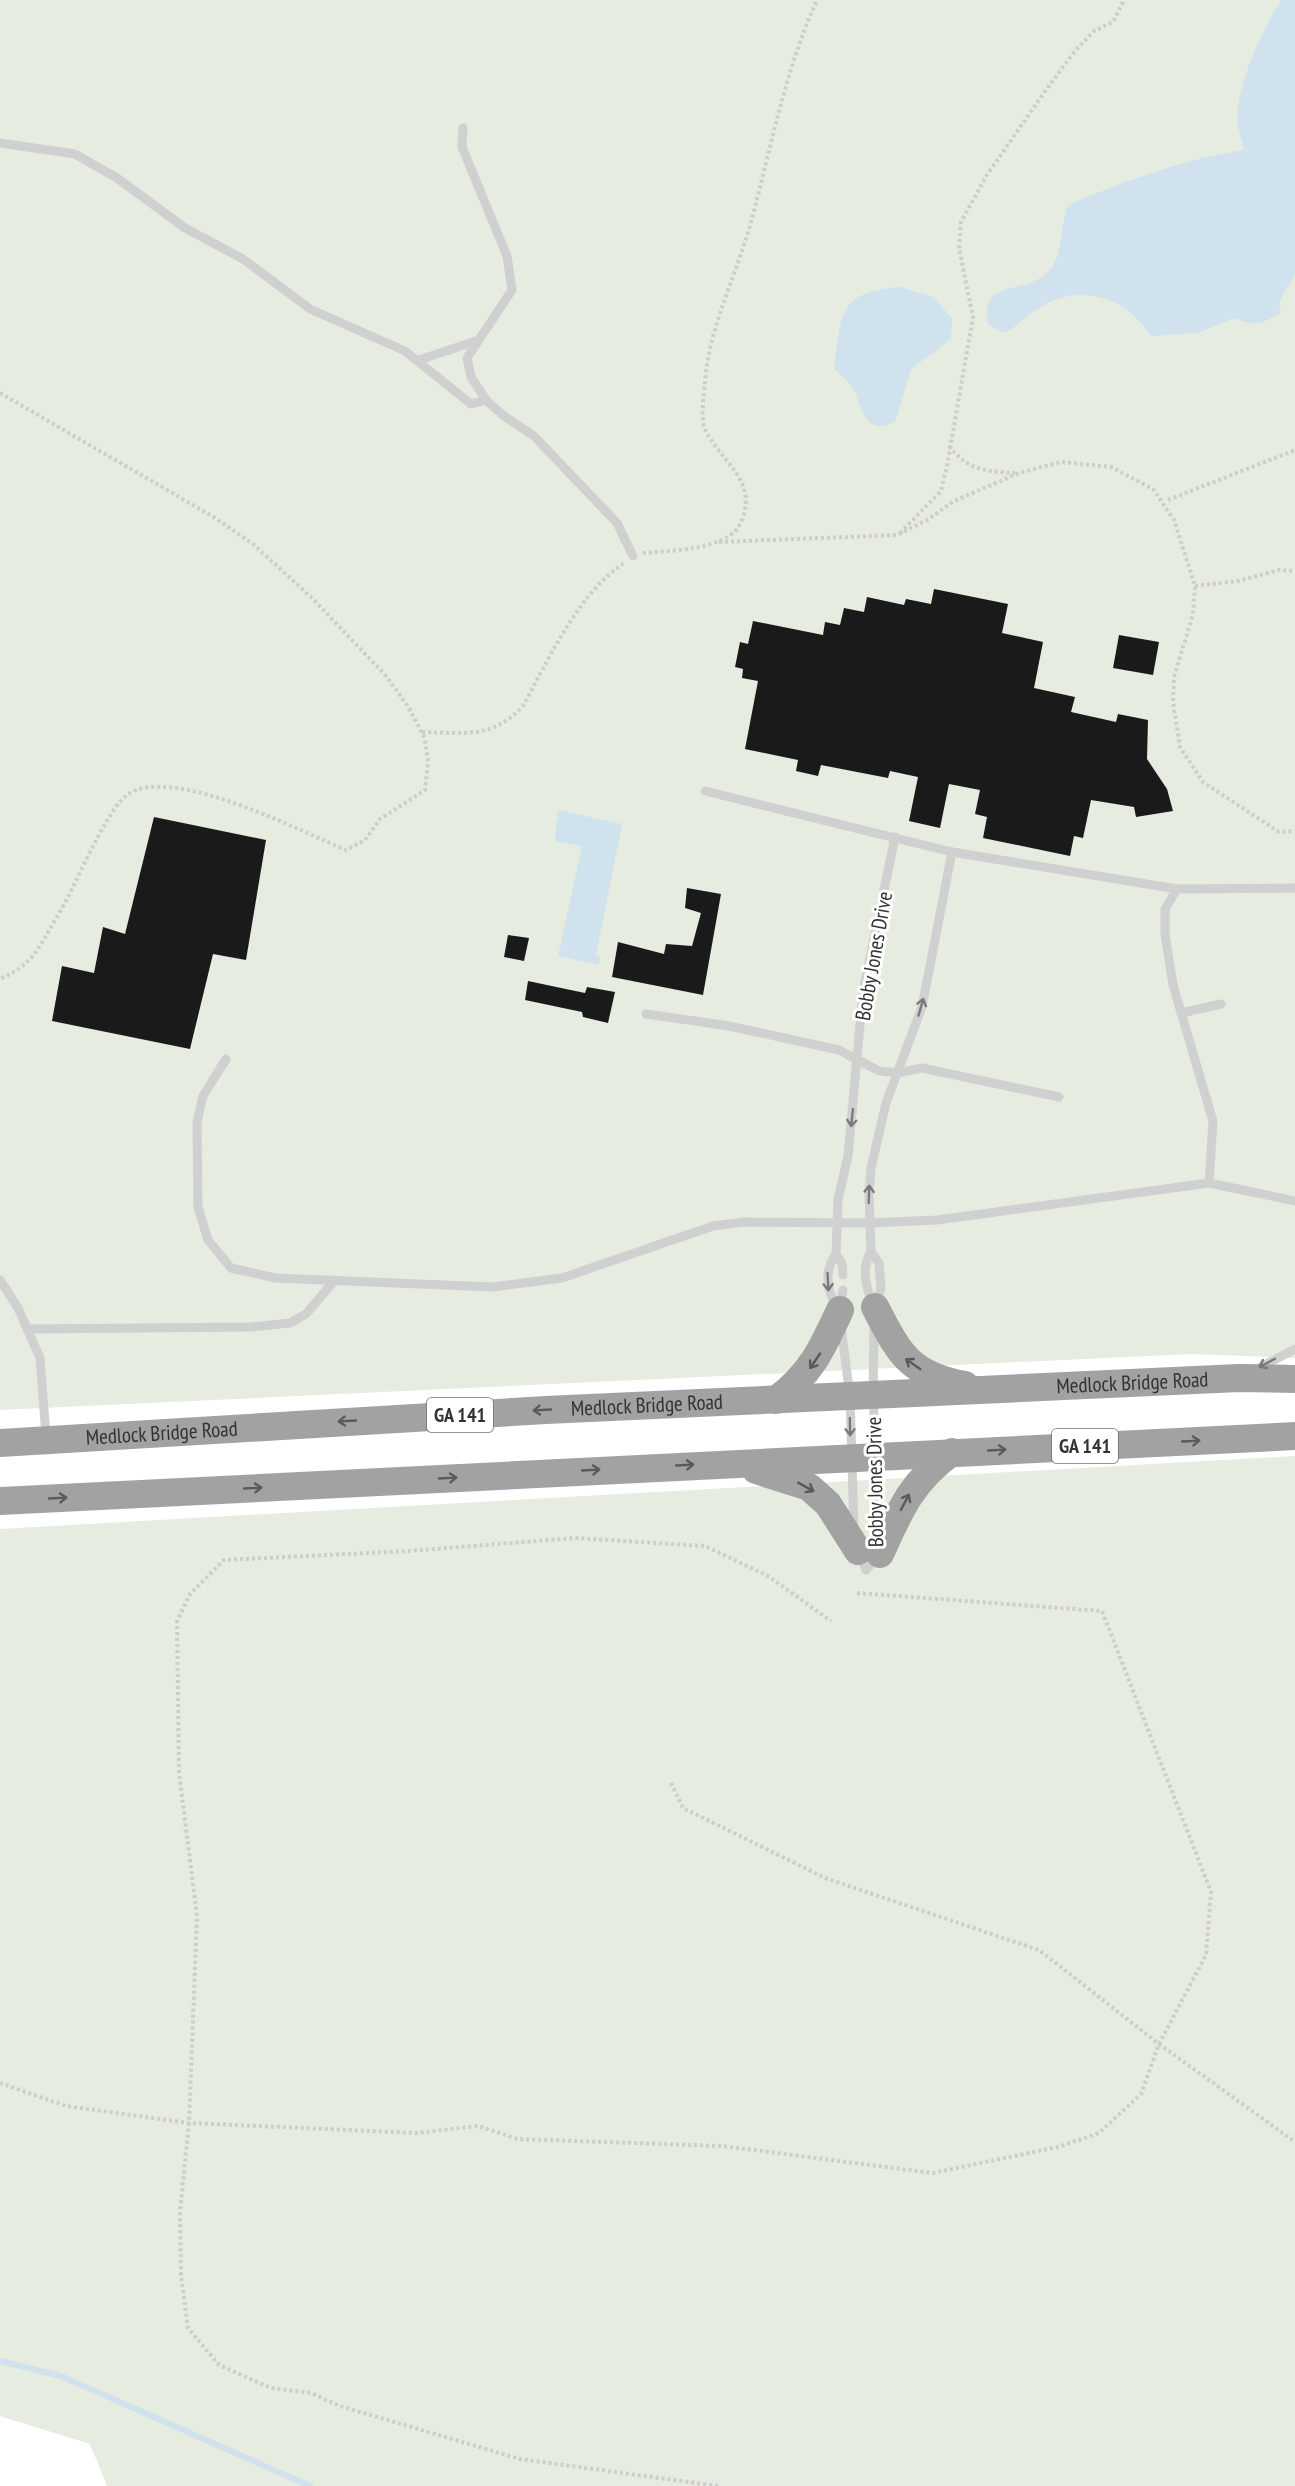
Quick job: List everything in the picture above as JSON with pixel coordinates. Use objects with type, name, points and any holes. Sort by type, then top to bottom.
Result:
[{"type":"highway","points":[[776,1401],[792,1388],[815,1362],[854,1305],[911,1364],[953,1383],[987,1390]]},
{"type":"highway","name":"Medlock Bridge Road","points":[[0,1443],[534,1411],[1239,1378],[1295,1379]]},
{"type":"highway","name":"GA 141","points":[[0,1501],[1295,1436]]},
{"type":"highway","points":[[731,1463],[809,1487],[828,1504],[869,1553],[916,1484],[929,1469],[952,1452]]},
{"type":"lane","points":[[463,128],[462,147],[507,256],[512,290],[469,352],[467,368],[486,400],[504,416],[534,436],[617,523],[633,556]]},
{"type":"lane","points":[[0,142],[75,154],[117,178],[185,228],[243,260],[310,309],[405,351],[471,404],[486,400]]},
{"type":"lane","points":[[419,360],[477,341]]},
{"type":"lane","points":[[705,790],[952,852],[1177,889],[1295,888]]},
{"type":"lane","name":"Bobby Jones Drive","points":[[843,1275],[842,1264],[836,1254],[837,1200],[848,1156],[863,992],[896,837]]},
{"type":"lane","name":"Bobby Jones Drive","points":[[854,1305],[881,1289],[879,1263],[871,1252],[869,1223],[871,1168],[876,1136],[921,1007],[952,852]]},
{"type":"lane","points":[[1177,889],[1165,909],[1165,934],[1173,985],[1213,1121],[1209,1183]]},
{"type":"lane","points":[[1181,1013],[1221,1004]]},
{"type":"lane","points":[[646,1014],[729,1026],[839,1050],[879,1071],[897,1073],[922,1068],[1059,1097]]},
{"type":"lane","points":[[225,1059],[203,1096],[197,1122],[198,1207],[208,1240],[231,1268],[275,1278],[492,1287],[530,1284],[562,1278],[714,1226],[744,1221],[869,1223],[937,1220],[1209,1183],[1295,1201]]},
{"type":"lane","name":"Bobby Jones Drive","points":[[869,1553],[854,1305],[866,1288],[865,1262],[871,1252]]},
{"type":"lane","name":"Bobby Jones Drive","points":[[836,1254],[828,1266],[829,1294],[854,1305]]},
{"type":"lane","points":[[0,1280],[18,1308],[40,1358],[46,1439]]},
{"type":"lane","points":[[28,1329],[250,1327],[290,1323],[311,1310],[335,1280]]},
{"type":"lane","name":"Bobby Jones Drive","points":[[854,1305],[863,1456],[853,1523],[869,1553]]},
{"type":"lane","points":[[1239,1378],[1295,1348]]},
{"type":"path","points":[[718,542],[739,527],[747,506],[742,481],[704,426],[705,379],[711,346],[719,311],[750,224],[797,55],[817,0]]},
{"type":"path","points":[[897,535],[941,492],[974,317],[958,248],[961,222],[987,175],[1062,69],[1094,31],[1113,22],[1124,0]]},
{"type":"path","points":[[0,393],[212,516],[253,544],[313,599],[387,677],[409,708],[421,732],[429,762],[425,790],[380,819],[364,840],[346,850],[254,810],[219,799],[163,785],[127,795],[111,818],[72,893],[32,957],[20,970],[0,979]]},
{"type":"path","points":[[950,446],[961,460],[983,471],[1019,473]]},
{"type":"path","points":[[1168,500],[1295,450]]},
{"type":"path","points":[[421,732],[486,731],[508,722],[523,706],[593,590],[608,573],[633,556],[689,549],[718,542],[897,535],[927,520],[954,501],[1019,473],[1061,462],[1111,467],[1154,489],[1174,520],[1195,586],[1193,614],[1174,677],[1173,702],[1180,747],[1203,782],[1279,832],[1295,831]]},
{"type":"path","points":[[1195,586],[1238,581],[1279,570],[1295,571]]},
{"type":"path","points":[[718,2486],[520,2459],[340,2406],[311,2393],[271,2388],[219,2365],[188,2328],[180,2275],[180,2212],[189,2123],[197,1916],[179,1773],[177,1621],[190,1594],[225,1560],[408,1551],[575,1538],[705,1546],[768,1576],[831,1621]]},
{"type":"path","points":[[0,2084],[66,2106],[189,2123],[417,2133],[478,2126],[517,2139],[722,2146],[933,2173],[1058,2147],[1099,2133],[1141,2094],[1159,2044],[1206,1955],[1212,1892],[1102,1611],[857,1593]]},
{"type":"path","points":[[670,1783],[683,1808],[825,1878],[1039,1950],[1159,2044],[1295,2142]]},
{"type":"shaded area","points":[[0,0],[1295,0],[1295,1358],[1190,1354],[0,1410]]},
{"type":"shaded area","points":[[1295,1456],[1295,2486],[107,2486],[90,2444],[0,2416],[0,1529]]},
{"type":"water","points":[[1282,0],[1295,0],[1295,274],[1279,302],[1281,312],[1259,323],[1248,323],[1235,318],[1198,333],[1152,336],[1136,317],[1124,308],[1104,299],[1082,295],[1050,302],[1008,331],[1001,332],[988,324],[987,309],[991,299],[999,293],[1032,282],[1052,267],[1058,253],[1067,208],[1072,203],[1179,164],[1244,150],[1237,118],[1241,90],[1259,40]]},
{"type":"water","points":[[900,287],[934,297],[952,319],[951,339],[911,369],[895,422],[877,426],[866,418],[854,390],[834,369],[839,334],[846,310],[853,301],[864,294]]},
{"type":"water","points":[[558,810],[622,824],[596,955],[601,957],[598,965],[558,956],[582,846],[555,841]]},
{"type":"building","points":[[934,589],[1008,604],[1002,633],[1043,642],[1034,688],[1075,697],[1071,712],[1116,722],[1118,714],[1148,720],[1147,759],[1167,789],[1173,811],[1136,817],[1134,807],[1091,800],[1083,838],[1074,836],[1070,856],[983,838],[987,817],[975,814],[980,790],[949,784],[940,828],[909,821],[918,777],[890,771],[888,778],[821,765],[818,776],[796,771],[798,760],[745,749],[758,681],[742,678],[743,669],[735,667],[740,642],[748,644],[753,621],[823,635],[825,622],[840,625],[844,608],[864,612],[867,597],[904,605],[906,599],[931,604]]},
{"type":"building","points":[[1119,635],[1159,642],[1153,675],[1113,668]]},
{"type":"building","points":[[154,817],[266,840],[246,960],[213,954],[190,1049],[52,1021],[62,966],[94,973],[103,927],[125,934]]},
{"type":"building","points":[[687,888],[721,894],[703,995],[612,977],[618,942],[664,954],[666,944],[692,946],[701,913],[685,908]]},
{"type":"building","points":[[508,935],[529,938],[524,961],[504,957]]},
{"type":"building","points":[[528,981],[585,993],[587,987],[615,992],[608,1023],[583,1017],[582,1012],[525,1000]]},
{"type":"waterway","points":[[0,2361],[61,2376],[310,2486]]}]
